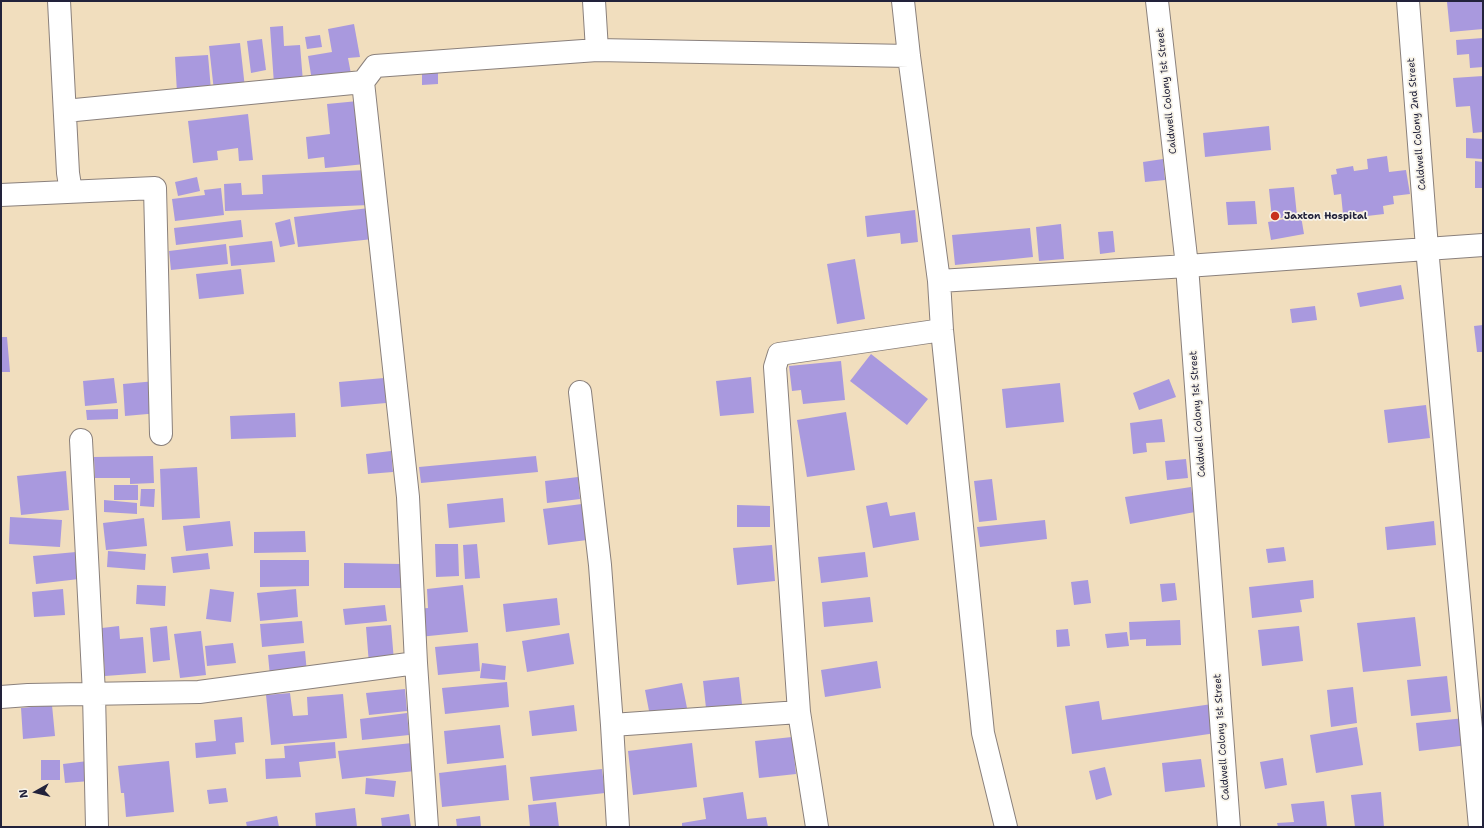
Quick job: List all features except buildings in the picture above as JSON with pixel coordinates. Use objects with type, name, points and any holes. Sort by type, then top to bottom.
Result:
[{"type":"street","points":[[59,1],[68,173],[71,192]]},
{"type":"street","points":[[594,1],[597,50]]},
{"type":"street","points":[[903,1],[939,281],[942,330],[983,733],[1006,827]]},
{"type":"street","name":"Caldwell Colony 1st Street","points":[[1157,1],[1187,266],[1229,827]]},
{"type":"street","name":"Caldwell Colony 2nd Street","points":[[1408,1],[1427,248],[1480,827]]},
{"type":"street","points":[[427,827],[416,663],[408,498],[363,82],[375,66],[597,50],[909,56]]},
{"type":"street","points":[[65,112],[363,82]]},
{"type":"street","points":[[1,195],[155,188],[161,434]]},
{"type":"street","points":[[939,281],[1187,266],[1483,245]]},
{"type":"street","points":[[816,827],[799,712],[775,367],[779,354],[942,330]]},
{"type":"street","points":[[580,392],[600,565],[618,827]]},
{"type":"street","points":[[81,440],[94,694],[97,827]]},
{"type":"street","points":[[1,697],[199,692],[416,663]]},
{"type":"street","points":[[612,725],[799,712]]},
{"type":"place","name":"Jaxton Hospital","points":[[1275,216]]}]
